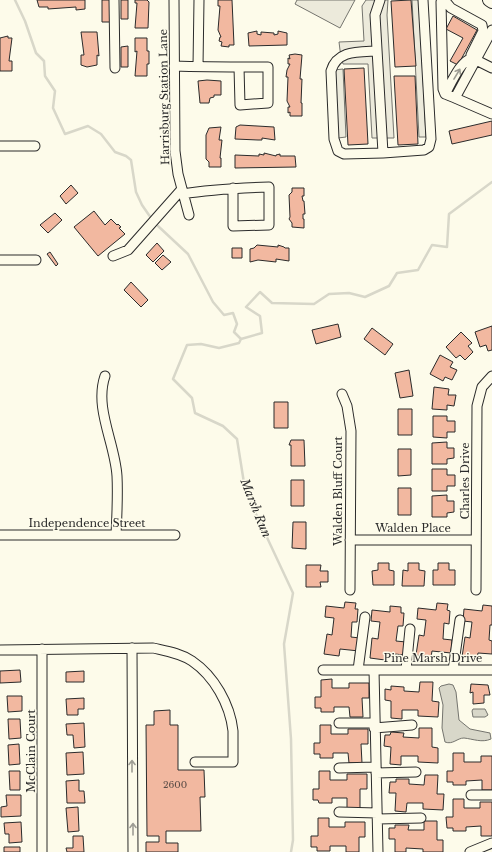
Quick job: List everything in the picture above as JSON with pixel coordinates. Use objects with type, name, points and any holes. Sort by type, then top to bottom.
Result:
[{"type":"main road","points":[[488,0],[492,2]]},
{"type":"street","points":[[114,0],[115,68]]},
{"type":"street","name":"Harrisburg Station Lane","points":[[174,0],[175,151],[182,192],[189,215]]},
{"type":"street","points":[[198,66],[199,0]]},
{"type":"street","points":[[380,0],[375,15],[383,153]]},
{"type":"street","points":[[377,51],[344,54],[333,64],[331,71],[334,139],[338,151],[344,154],[424,150],[429,146],[431,139],[423,0]]},
{"type":"street","points":[[444,1],[451,8],[482,25],[483,31],[472,50],[471,55],[474,59]]},
{"type":"street","points":[[444,1],[443,81],[445,94]]},
{"type":"street","points":[[455,98],[474,59],[491,33]]},
{"type":"street","points":[[445,94],[463,64],[468,59],[474,59],[492,68]]},
{"type":"street","points":[[174,66],[268,67],[268,104],[240,105],[239,67]]},
{"type":"street","points":[[445,94],[492,114]]},
{"type":"street","points":[[0,146],[35,146]]},
{"type":"street","points":[[113,256],[128,250],[182,192],[233,188],[269,187],[269,225],[233,226],[233,188]]},
{"type":"street","points":[[0,260],[36,260]]},
{"type":"street","points":[[105,376],[101,388],[102,400],[117,475],[116,535]]},
{"type":"street","name":"Charles Drive","points":[[476,590],[478,406],[482,388],[492,376]]},
{"type":"street","name":"Walden Bluff Court","points":[[342,394],[347,406],[351,431],[350,590]]},
{"type":"street","name":"Independence Street","points":[[0,535],[175,535]]},
{"type":"street","name":"Walden Place","points":[[350,540],[476,540]]},
{"type":"street","points":[[358,670],[365,617]]},
{"type":"street","points":[[453,670],[460,620]]},
{"type":"street","points":[[406,670],[410,629]]},
{"type":"street","points":[[132,648],[132,852]]},
{"type":"street","points":[[0,650],[153,648],[171,651],[192,661],[214,681],[226,704],[233,730],[233,762],[195,762]]},
{"type":"street","name":"McClain Court","points":[[42,649],[42,852]]},
{"type":"street","name":"Pine Marsh Drive","points":[[323,670],[492,670]]},
{"type":"street","name":"Pine Marsh Drive","points":[[374,670],[374,725],[378,852]]},
{"type":"street","points":[[339,722],[412,726]]},
{"type":"street","points":[[339,768],[416,772]]},
{"type":"street","points":[[471,795],[492,795]]},
{"type":"street","points":[[339,812],[420,818]]},
{"type":"street","points":[[470,852],[492,843]]},
{"type":"shaded area","points":[[297,0],[355,0],[340,28],[295,4]]},
{"type":"shaded area","points":[[366,0],[388,0],[387,15],[394,138],[372,138],[368,64],[343,64],[340,50],[339,42],[364,41],[362,6]]},
{"type":"shaded area","points":[[412,0],[419,0],[426,137],[419,137]]},
{"type":"shaded area","points":[[343,69],[346,137],[338,138],[334,70]]},
{"type":"shaded area","points":[[449,684],[453,685],[456,692],[459,720],[470,729],[490,733],[491,739],[481,741],[464,738],[450,743],[445,742],[442,728],[443,705],[439,688]]},
{"type":"shaded area","points":[[473,709],[485,709],[488,715],[485,717],[473,717]]},
{"type":"building","points":[[37,0],[85,0],[85,9],[76,10],[76,7],[48,9],[48,7],[39,7]]},
{"type":"building","points":[[102,0],[111,0],[111,22],[102,22]]},
{"type":"building","points":[[121,0],[128,0],[128,19],[121,19]]},
{"type":"building","points":[[135,0],[147,0],[149,2],[148,28],[135,28],[137,3],[135,3]]},
{"type":"building","points":[[218,0],[232,0],[234,45],[229,45],[229,47],[221,46],[222,42],[219,41],[221,37],[218,30],[220,6],[218,6]]},
{"type":"building","points":[[411,0],[416,66],[395,67],[391,1]]},
{"type":"building","points":[[453,16],[477,30],[458,65],[450,61],[463,38],[446,29]]},
{"type":"building","points":[[257,31],[257,34],[261,35],[261,32],[274,33],[274,35],[278,34],[278,31],[287,33],[287,45],[249,46],[248,33]]},
{"type":"building","points":[[81,32],[97,32],[99,56],[97,55],[97,65],[87,67],[81,65],[81,55],[84,55]]},
{"type":"building","points":[[8,36],[8,38],[12,38],[9,61],[12,61],[12,71],[0,71],[0,38]]},
{"type":"building","points":[[135,38],[147,38],[149,64],[147,64],[147,76],[135,76],[137,51],[135,52]]},
{"type":"building","points":[[128,46],[128,67],[121,67],[121,47]]},
{"type":"building","points":[[289,55],[302,55],[300,79],[302,79],[302,116],[290,116],[290,112],[288,113],[288,107],[290,107],[287,101],[288,77],[286,77],[290,64],[288,64],[288,58],[290,59]]},
{"type":"building","points":[[364,68],[368,144],[348,145],[344,69]]},
{"type":"building","points":[[394,76],[415,76],[418,144],[398,145]]},
{"type":"building","points":[[198,81],[221,81],[221,95],[214,95],[214,97],[210,98],[209,103],[200,103]]},
{"type":"building","points":[[492,121],[492,135],[452,144],[449,131]]},
{"type":"building","points":[[240,125],[274,127],[275,140],[262,138],[262,140],[235,139],[236,127]]},
{"type":"building","points":[[221,127],[219,140],[222,140],[220,158],[221,167],[209,167],[209,162],[206,159],[206,135],[209,128]]},
{"type":"building","points":[[264,153],[276,156],[280,154],[280,156],[295,156],[296,167],[235,168],[235,155],[259,156],[259,154],[264,155]]},
{"type":"building","points":[[71,185],[78,193],[66,204],[60,196]]},
{"type":"building","points":[[292,188],[304,188],[304,196],[302,196],[305,214],[303,214],[304,228],[292,227],[292,223],[289,219],[289,195],[292,192]]},
{"type":"building","points":[[94,211],[105,225],[111,219],[121,227],[119,228],[125,234],[98,256],[74,227]]},
{"type":"building","points":[[55,213],[62,220],[48,233],[40,225]]},
{"type":"building","points":[[157,243],[164,251],[153,262],[146,255]]},
{"type":"building","points":[[257,245],[278,247],[278,245],[289,248],[289,261],[276,259],[276,262],[258,260],[250,262],[250,249]]},
{"type":"building","points":[[232,248],[242,248],[242,258],[232,258]]},
{"type":"building","points":[[50,252],[58,264],[56,266],[47,254]]},
{"type":"building","points":[[163,255],[171,262],[162,270],[155,263]]},
{"type":"building","points":[[131,282],[148,300],[141,307],[124,290]]},
{"type":"building","points":[[338,324],[341,337],[316,344],[312,330]]},
{"type":"building","points":[[492,326],[492,350],[488,351],[486,345],[480,347],[475,332]]},
{"type":"building","points":[[372,328],[393,344],[385,355],[364,339]]},
{"type":"building","points":[[461,332],[472,343],[468,346],[473,352],[465,360],[460,355],[456,358],[446,347]]},
{"type":"building","points":[[440,355],[453,362],[450,367],[457,370],[452,380],[445,377],[443,381],[430,374]]},
{"type":"building","points":[[409,370],[413,396],[400,398],[395,373]]},
{"type":"building","points":[[434,387],[449,389],[448,395],[456,395],[454,406],[447,405],[447,410],[432,409]]},
{"type":"building","points":[[274,402],[288,402],[288,428],[274,428]]},
{"type":"building","points":[[398,409],[412,409],[412,435],[398,435]]},
{"type":"building","points":[[433,416],[447,416],[447,421],[455,421],[455,432],[447,432],[447,438],[433,437]]},
{"type":"building","points":[[291,440],[304,440],[305,466],[291,466],[291,445],[289,445]]},
{"type":"building","points":[[447,442],[447,448],[454,448],[454,458],[447,459],[447,464],[432,464],[432,443]]},
{"type":"building","points":[[398,449],[411,449],[411,475],[398,476]]},
{"type":"building","points":[[432,469],[447,469],[447,475],[455,475],[455,486],[447,486],[447,491],[432,491]]},
{"type":"building","points":[[291,480],[304,480],[304,506],[291,506]]},
{"type":"building","points":[[398,488],[411,488],[411,515],[398,515]]},
{"type":"building","points":[[447,495],[447,501],[454,501],[454,512],[447,513],[447,517],[432,517],[432,496]]},
{"type":"building","points":[[293,522],[306,522],[306,549],[292,548]]},
{"type":"building","points":[[378,563],[389,563],[389,570],[394,571],[394,585],[373,585],[372,571],[378,570]]},
{"type":"building","points":[[408,563],[419,563],[419,570],[425,571],[424,586],[402,586],[403,570],[408,571]]},
{"type":"building","points":[[438,563],[449,563],[449,570],[455,570],[455,585],[433,585],[433,570],[438,570]]},
{"type":"building","points":[[306,565],[321,565],[320,571],[328,571],[328,582],[320,582],[321,587],[306,587]]},
{"type":"building","points":[[345,602],[356,603],[355,609],[358,609],[357,622],[352,622],[351,637],[360,638],[359,651],[340,649],[339,656],[324,654],[327,634],[332,635],[334,618],[325,617],[326,606],[344,608]]},
{"type":"building","points":[[437,603],[448,604],[447,610],[450,611],[449,624],[444,623],[443,639],[452,640],[451,653],[432,651],[431,657],[416,655],[419,635],[424,636],[426,620],[417,619],[418,608],[436,610]]},
{"type":"building","points":[[483,605],[492,606],[492,625],[490,625],[489,640],[492,641],[492,654],[478,653],[477,659],[462,657],[465,637],[470,638],[472,622],[463,621],[464,609],[482,611]]},
{"type":"building","points":[[390,606],[401,607],[401,613],[404,613],[403,626],[398,626],[396,641],[406,642],[404,655],[386,653],[385,660],[370,658],[372,638],[378,639],[380,622],[371,621],[372,610],[390,612]]},
{"type":"building","points":[[20,670],[21,682],[0,683],[0,671]]},
{"type":"building","points":[[84,671],[84,682],[66,682],[66,672]]},
{"type":"building","points":[[332,679],[332,688],[349,688],[349,683],[369,683],[369,698],[362,698],[363,717],[350,717],[349,707],[334,707],[334,712],[321,712],[321,708],[315,708],[315,697],[321,697],[321,680]]},
{"type":"building","points":[[420,682],[433,682],[432,701],[439,702],[438,717],[418,716],[418,710],[402,710],[402,719],[391,718],[391,701],[385,700],[385,689],[391,690],[391,686],[404,687],[404,691],[419,692]]},
{"type":"building","points":[[471,684],[488,685],[490,695],[484,695],[484,703],[473,704],[473,692],[470,693]]},
{"type":"building","points":[[7,696],[22,696],[22,711],[8,712]]},
{"type":"building","points":[[84,698],[84,709],[78,709],[78,715],[67,715],[66,699]]},
{"type":"building","points":[[170,710],[170,725],[178,725],[178,770],[204,770],[205,797],[200,797],[201,831],[166,831],[166,843],[178,843],[178,852],[146,852],[146,842],[159,842],[159,836],[147,836],[146,725],[154,725],[154,711]]},
{"type":"building","points":[[8,719],[20,719],[21,738],[9,739]]},
{"type":"building","points":[[84,723],[85,747],[74,748],[73,735],[67,735],[66,724]]},
{"type":"building","points":[[320,725],[331,725],[331,734],[348,734],[348,729],[368,729],[368,744],[361,744],[362,763],[349,763],[348,753],[333,753],[333,758],[320,758],[320,754],[314,754],[314,743],[320,743]]},
{"type":"building","points":[[419,728],[432,728],[432,747],[438,748],[438,763],[418,762],[418,756],[401,756],[401,765],[390,764],[391,747],[384,746],[385,735],[390,735],[391,732],[404,733],[403,737],[419,738]]},
{"type":"building","points":[[19,744],[20,764],[9,765],[8,745]]},
{"type":"building","points":[[83,752],[84,774],[67,775],[66,753]]},
{"type":"building","points":[[453,753],[464,753],[464,762],[481,762],[481,756],[492,756],[492,790],[482,790],[482,780],[466,781],[466,785],[453,785],[453,782],[447,782],[447,771],[453,771]]},
{"type":"building","points":[[9,771],[20,771],[20,790],[10,790]]},
{"type":"building","points":[[319,771],[330,771],[330,780],[347,780],[347,774],[367,774],[367,789],[360,789],[360,808],[347,808],[347,798],[332,798],[332,803],[319,803],[318,800],[313,800],[313,789],[319,789]]},
{"type":"building","points":[[425,775],[438,775],[437,794],[444,794],[443,810],[423,809],[423,803],[407,803],[406,812],[395,811],[396,793],[389,793],[390,782],[396,782],[396,779],[409,779],[409,784],[424,785]]},
{"type":"building","points":[[79,780],[79,791],[84,791],[85,803],[67,803],[66,781]]},
{"type":"building","points":[[6,795],[21,795],[21,816],[1,817],[1,807],[7,806]]},
{"type":"building","points":[[453,799],[464,799],[464,808],[480,808],[480,802],[492,802],[492,836],[481,836],[481,826],[466,827],[466,831],[453,831],[453,828],[447,828],[446,817],[453,817]]},
{"type":"building","points":[[78,807],[79,831],[68,832],[66,808]]},
{"type":"building","points":[[318,818],[329,818],[329,827],[345,827],[345,822],[365,822],[365,837],[359,837],[359,852],[346,852],[346,846],[330,846],[330,851],[317,851],[317,847],[311,847],[311,836],[318,836]]},
{"type":"building","points":[[424,821],[437,821],[437,840],[443,840],[443,852],[423,852],[423,849],[406,848],[406,852],[395,852],[395,839],[389,839],[389,828],[395,828],[395,825],[409,825],[408,830],[424,830]]},
{"type":"building","points":[[21,822],[22,842],[9,843],[9,834],[5,834],[4,823]]},
{"type":"building","points":[[73,836],[83,836],[84,852],[67,852],[66,848],[73,848]]},
{"type":"building","points":[[4,847],[20,847],[20,852],[4,852]]},
{"type":"waterway","points":[[15,0],[25,21],[36,53],[44,61],[45,76],[55,91],[53,108],[65,134],[88,126],[101,134],[115,152],[126,156],[131,160],[136,192],[142,205],[151,218]]},
{"type":"waterway","name":"Marsh Run","points":[[291,852],[293,840],[291,739],[284,644],[293,593],[256,514],[244,483],[237,439],[223,426],[195,413],[192,398],[173,379],[187,345],[201,344],[219,348],[239,343],[241,339],[262,333],[260,316],[246,307],[260,292],[272,303],[314,304],[329,294],[349,293],[365,297],[389,286],[397,273],[418,270],[432,245],[447,247],[449,214],[492,182]]},
{"type":"waterway","points":[[158,226],[188,254],[213,302],[224,315],[233,313],[237,324],[234,332],[241,339]]}]
